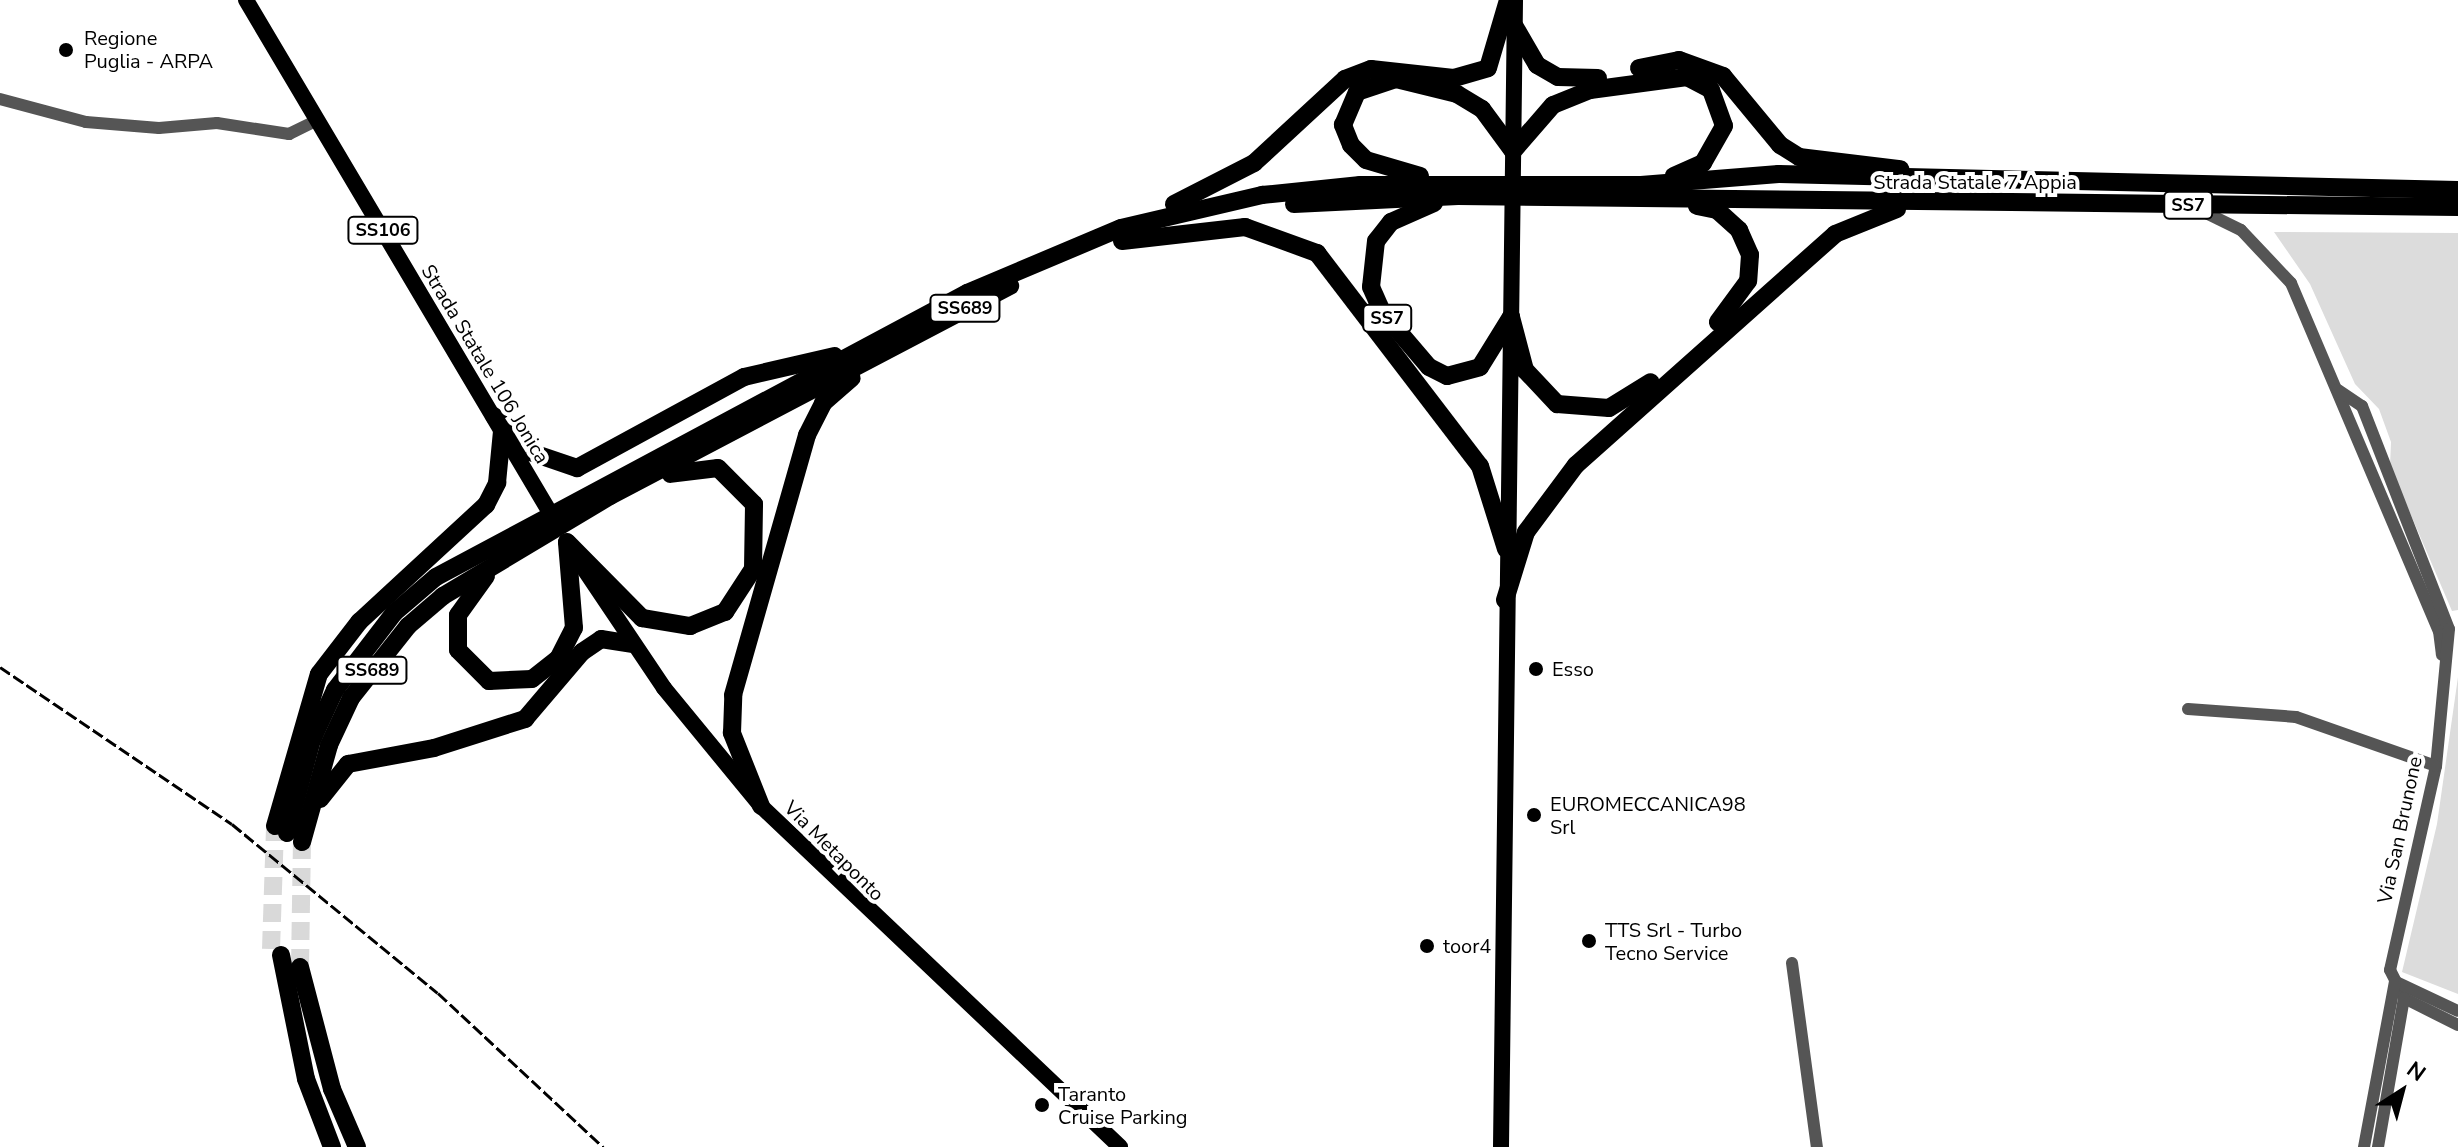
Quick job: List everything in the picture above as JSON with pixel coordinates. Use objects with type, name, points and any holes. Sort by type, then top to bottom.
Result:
[{"type":"highway","points":[[1121,234],[1254,163],[1345,79],[1371,69],[1454,78],[1488,68],[1508,0]]},
{"type":"highway","points":[[1515,27],[1537,65],[1558,77],[1582,82],[1679,60],[1703,65],[1723,76],[1780,145],[1799,157],[1982,183]]},
{"type":"highway","points":[[1458,190],[1366,160],[1343,125],[1357,92],[1396,79],[1457,94],[1482,109],[1513,151],[1534,119],[1590,90],[1659,76],[1702,83],[1722,110],[1714,152],[1689,172],[1641,185]]},
{"type":"highway","name":"Strada Statale 7 Appia","points":[[1492,190],[1641,185],[1779,174],[1982,183],[2458,190]]},
{"type":"highway","name":"SS7","points":[[1458,190],[1391,222],[1369,262],[1371,287],[1407,345],[1447,376],[1480,367],[1511,317]]},
{"type":"highway","name":"SS689","points":[[288,833],[312,740],[335,690],[394,613],[436,577],[853,353],[967,293],[1121,234],[1262,195],[1492,190]]},
{"type":"highway","name":"Strada Statale 7 Appia","points":[[1492,190],[1663,198],[1919,203],[2458,207]]},
{"type":"highway","points":[[1511,317],[1525,370],[1557,404],[1609,408],[1638,394],[1728,312],[1748,281],[1750,255],[1739,230],[1717,210],[1663,198]]},
{"type":"highway","points":[[1505,600],[1526,532],[1576,465],[1835,234],[1919,203]]},
{"type":"highway","points":[[1121,234],[1245,227],[1317,253],[1480,466],[1506,549]]},
{"type":"highway","name":"SS689","points":[[288,833],[329,745],[373,667],[443,596],[514,549],[610,496],[886,350],[1121,234]]},
{"type":"highway","points":[[761,806],[732,733],[736,679],[812,423],[828,397],[886,350]]},
{"type":"highway","points":[[498,424],[530,452],[554,466],[577,468],[744,377],[853,353]]},
{"type":"highway","points":[[288,833],[319,674],[359,622],[486,505],[497,483],[498,424]]},
{"type":"highway","points":[[566,539],[625,607],[653,623],[699,625],[739,599],[759,525],[735,477],[700,465],[610,496]]},
{"type":"highway","points":[[514,549],[470,592],[456,627],[463,660],[499,684],[543,673],[572,637],[576,585],[566,539]]},
{"type":"highway","points":[[288,833],[348,764],[497,732],[525,719],[601,639],[632,644]]},
{"type":"highway","points":[[276,952],[306,1079],[332,1147]]},
{"type":"highway","points":[[300,967],[332,1089],[357,1147]]},
{"type":"main road","name":"Strada Statale 106 Jonica","points":[[246,0],[566,539]]},
{"type":"main road","points":[[1501,1147],[1505,600],[1515,0]]},
{"type":"main road","name":"Via Metaponto","points":[[566,539],[632,644],[761,806],[1120,1147]]},
{"type":"main road","points":[[1494,1147],[1500,1089]]},
{"type":"main road","points":[[1500,1089],[1513,1147]]},
{"type":"street","points":[[0,99],[86,122],[159,128],[217,123],[289,134],[318,120]]},
{"type":"street","name":"Via San Brunone","points":[[2190,205],[2241,230],[2291,283],[2439,631],[2445,684],[2436,766],[2390,970],[2395,982],[2364,1147]]},
{"type":"street","points":[[2188,709],[2296,717],[2436,766]]},
{"type":"street","points":[[1792,963],[1817,1147]]},
{"type":"street","points":[[2395,982],[2404,998],[2458,1025]]},
{"type":"street","points":[[2395,982],[2458,1011]]},
{"type":"street","points":[[2378,1147],[2404,998]]},
{"type":"shaded area","points":[[2274,232],[2458,233],[2458,610],[2452,611],[2390,466],[2391,442],[2379,409],[2355,384],[2310,284]]},
{"type":"shaded area","points":[[2458,677],[2458,994],[2402,972],[2437,824]]},
{"type":"tunnel","points":[[271,949],[275,826]]},
{"type":"tunnel","points":[[300,967],[302,842]]},
{"type":"railway","points":[[0,667],[232,824],[438,993],[603,1147]]},
{"type":"place","name":"Regione Puglia - ARPA","points":[[66,50]]},
{"type":"place","name":"Esso","points":[[1536,669]]},
{"type":"place","name":"EUROMECCANICA98 Srl","points":[[1534,815]]},
{"type":"place","name":"TTS Srl - Turbo Tecno Service","points":[[1589,941]]},
{"type":"place","name":"toor4","points":[[1427,946]]},
{"type":"place","name":"Taranto Cruise Parking","points":[[1042,1105]]}]
